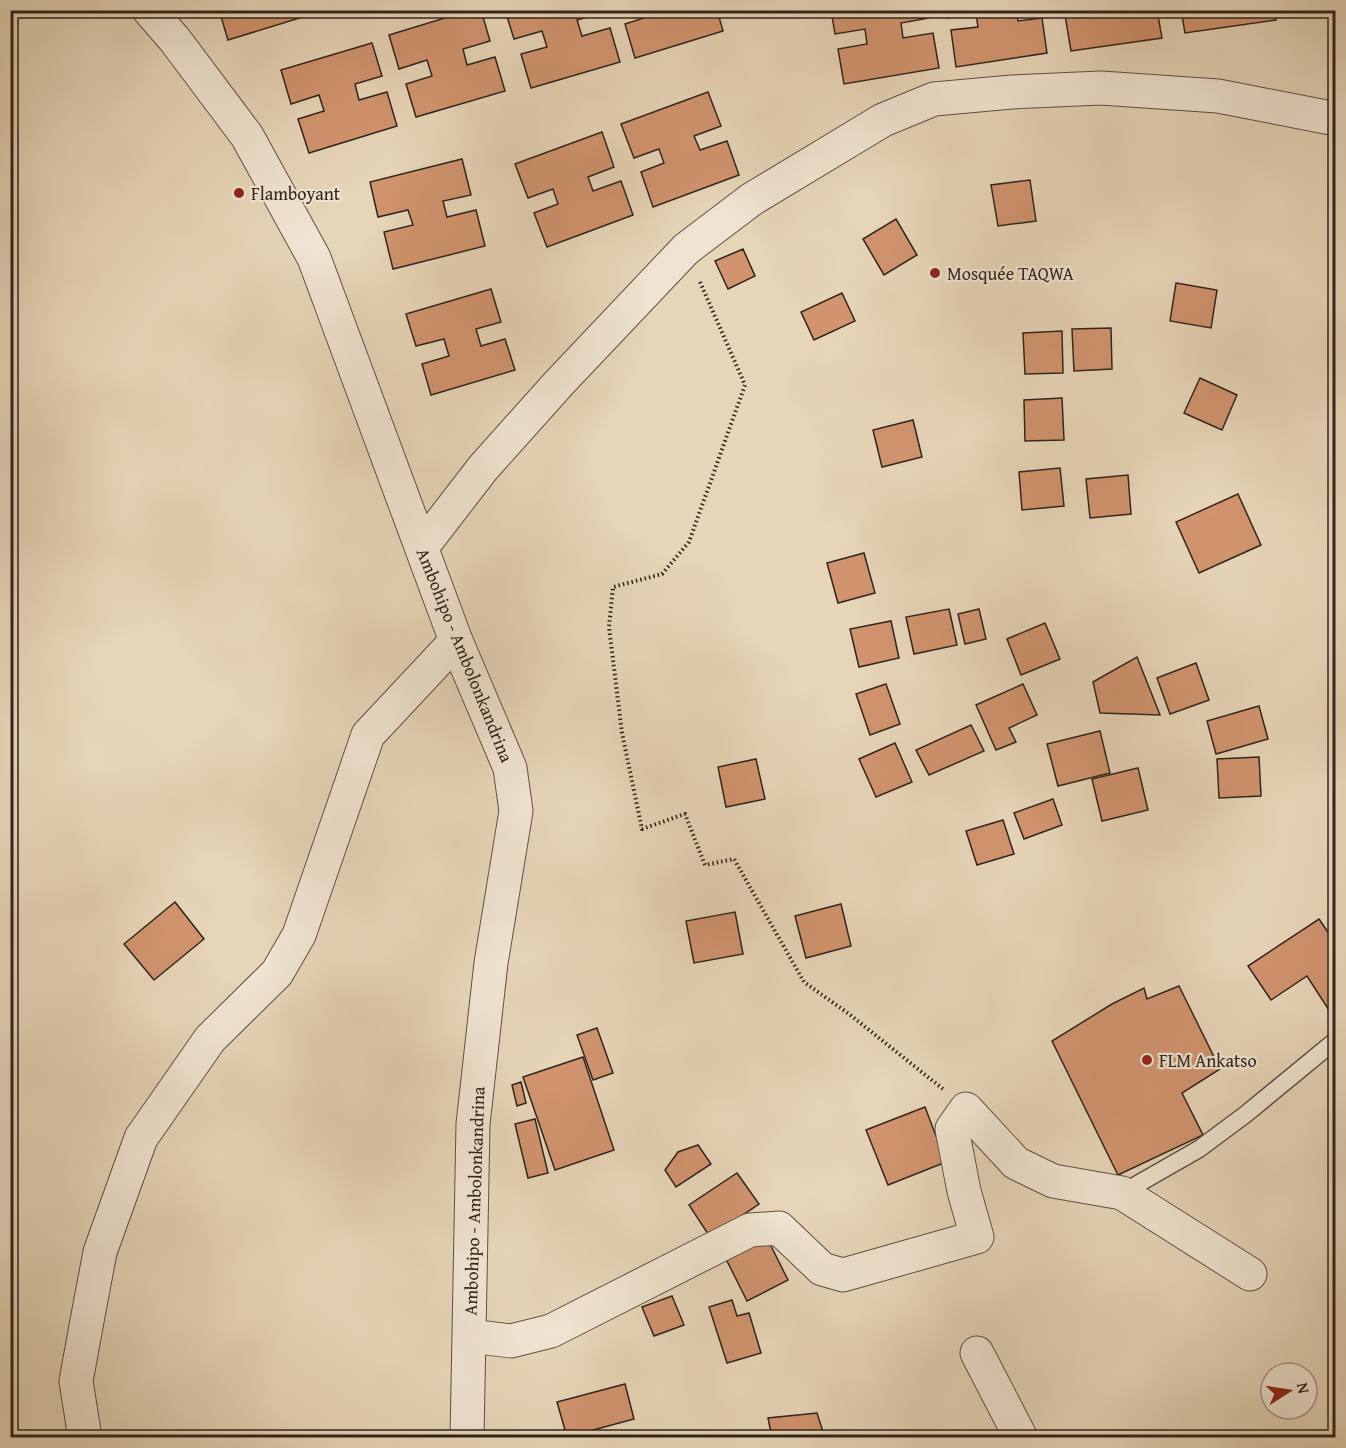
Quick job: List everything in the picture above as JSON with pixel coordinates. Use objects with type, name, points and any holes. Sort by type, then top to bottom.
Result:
[{"type":"street","name":"Ambohipo - Ambolonkandrina","points":[[149,10],[175,40],[246,136],[314,258],[456,640],[510,768],[516,811],[491,963],[473,1124],[467,1437]]},
{"type":"street","points":[[422,547],[483,468],[560,382],[686,249],[752,199],[883,120],[934,99],[1012,92],[1101,88],[1218,96],[1335,119]]},
{"type":"street","points":[[85,1437],[76,1381],[85,1331],[100,1252],[141,1138],[210,1039],[277,973],[299,935],[368,735],[456,640]]},
{"type":"street","points":[[470,1336],[511,1341],[551,1331],[750,1230],[779,1228],[822,1269],[843,1275],[977,1237],[964,1191],[952,1129],[966,1109],[1016,1163],[1053,1181],[1122,1193],[1250,1274]]},
{"type":"street","points":[[977,1353],[1021,1437]]},
{"type":"lane","points":[[1122,1193],[1199,1149],[1246,1114],[1335,1040]]},
{"type":"path","points":[[686,249],[745,385],[689,542],[662,574],[613,587],[609,627],[622,733],[642,828],[685,814],[705,865],[734,859],[804,982],[849,1014],[966,1109]]},
{"type":"building","points":[[219,10],[318,10],[319,12],[228,40]]},
{"type":"building","points":[[471,10],[481,10],[490,41],[463,49],[467,65],[495,57],[505,91],[416,117],[406,84],[432,76],[427,60],[399,69],[389,35]]},
{"type":"building","points":[[505,10],[604,10],[605,12],[577,20],[582,36],[610,28],[620,62],[531,88],[521,54],[547,47],[542,31],[514,39]]},
{"type":"building","points":[[648,10],[717,10],[723,31],[635,58],[625,24],[650,16]]},
{"type":"building","points":[[831,10],[928,10],[929,18],[901,23],[903,38],[933,33],[939,68],[844,84],[838,49],[867,44],[865,29],[835,34]]},
{"type":"building","points":[[945,10],[1016,10],[1018,21],[1042,18],[1047,53],[956,67],[951,30],[978,27],[976,14],[946,18]]},
{"type":"building","points":[[1093,10],[1157,10],[1162,38],[1071,51],[1065,15]]},
{"type":"building","points":[[1181,10],[1274,10],[1276,20],[1185,33]]},
{"type":"building","points":[[372,43],[382,76],[355,84],[359,100],[387,92],[397,126],[309,153],[298,119],[324,111],[319,95],[291,104],[281,70]]},
{"type":"building","points":[[708,92],[721,126],[694,136],[700,150],[727,141],[739,175],[653,207],[641,172],[664,163],[659,149],[634,158],[621,124]]},
{"type":"building","points":[[602,132],[614,167],[588,177],[593,191],[621,181],[633,215],[547,247],[534,213],[558,204],[553,189],[528,198],[515,164]]},
{"type":"building","points":[[462,159],[471,195],[443,201],[447,217],[476,210],[485,246],[393,269],[384,232],[413,225],[408,210],[378,217],[370,182]]},
{"type":"building","points":[[1030,180],[1036,221],[998,226],[991,185]]},
{"type":"building","points":[[896,219],[917,255],[884,275],[863,239]]},
{"type":"building","points":[[743,249],[755,276],[728,289],[715,261]]},
{"type":"building","points":[[1176,283],[1217,290],[1211,328],[1170,321]]},
{"type":"building","points":[[491,289],[501,322],[476,329],[481,346],[505,339],[515,370],[431,395],[422,364],[449,356],[444,339],[416,346],[406,314]]},
{"type":"building","points":[[842,293],[855,321],[814,340],[801,312]]},
{"type":"building","points":[[1111,328],[1112,369],[1074,371],[1072,329]]},
{"type":"building","points":[[1062,331],[1063,373],[1025,374],[1023,333]]},
{"type":"building","points":[[1200,378],[1237,395],[1222,430],[1184,413]]},
{"type":"building","points":[[1062,398],[1064,440],[1025,441],[1024,400]]},
{"type":"building","points":[[913,420],[922,457],[882,467],[873,430]]},
{"type":"building","points":[[1060,468],[1064,506],[1022,510],[1019,472]]},
{"type":"building","points":[[1128,475],[1131,514],[1090,518],[1086,479]]},
{"type":"building","points":[[1238,494],[1261,545],[1199,573],[1176,522]]},
{"type":"building","points":[[864,553],[875,593],[838,603],[827,563]]},
{"type":"building","points":[[949,609],[957,645],[914,654],[906,617]]},
{"type":"building","points":[[979,609],[986,639],[965,644],[958,614]]},
{"type":"building","points":[[891,621],[899,658],[859,667],[850,629]]},
{"type":"building","points":[[1045,623],[1060,659],[1021,675],[1007,639]]},
{"type":"building","points":[[1137,657],[1160,715],[1100,713],[1093,682]]},
{"type":"building","points":[[1196,663],[1209,700],[1170,714],[1157,678]]},
{"type":"building","points":[[886,684],[900,724],[870,735],[856,694]]},
{"type":"building","points":[[1023,684],[1037,715],[1009,728],[1016,742],[996,750],[976,705]]},
{"type":"building","points":[[1259,706],[1268,739],[1216,754],[1207,721]]},
{"type":"building","points":[[971,725],[984,751],[929,775],[916,750]]},
{"type":"building","points":[[1100,731],[1110,773],[1058,786],[1047,744]]},
{"type":"building","points":[[895,743],[912,782],[876,797],[859,759]]},
{"type":"building","points":[[1259,757],[1261,796],[1219,798],[1217,759]]},
{"type":"building","points":[[756,759],[765,799],[726,807],[718,767]]},
{"type":"building","points":[[1138,768],[1148,810],[1102,821],[1092,779]]},
{"type":"building","points":[[1053,799],[1062,825],[1024,839],[1014,813]]},
{"type":"building","points":[[1003,820],[1014,854],[977,865],[966,831]]},
{"type":"building","points":[[175,902],[204,939],[154,980],[124,944]]},
{"type":"building","points":[[841,904],[851,946],[806,958],[795,916]]},
{"type":"building","points":[[735,912],[743,954],[694,963],[686,921]]},
{"type":"building","points":[[1319,919],[1336,944],[1336,1017],[1334,1018],[1307,976],[1271,1000],[1248,966]]},
{"type":"building","points":[[1179,986],[1220,1069],[1182,1093],[1203,1135],[1118,1175],[1052,1041],[1112,1004],[1144,988],[1147,999]]},
{"type":"building","points":[[597,1028],[613,1073],[593,1080],[577,1035]]},
{"type":"building","points":[[583,1057],[614,1150],[555,1170],[523,1077]]},
{"type":"building","points":[[521,1082],[526,1103],[517,1106],[512,1085]]},
{"type":"building","points":[[925,1107],[946,1162],[888,1185],[866,1130]]},
{"type":"building","points":[[535,1119],[548,1173],[528,1178],[515,1124]]},
{"type":"building","points":[[698,1145],[711,1164],[676,1187],[665,1170],[678,1152]]},
{"type":"building","points":[[737,1173],[759,1204],[710,1237],[689,1205]]},
{"type":"building","points":[[767,1238],[788,1280],[747,1301],[726,1259]]},
{"type":"building","points":[[672,1296],[684,1325],[654,1336],[642,1307]]},
{"type":"building","points":[[732,1300],[737,1316],[749,1313],[761,1353],[727,1363],[709,1307]]},
{"type":"building","points":[[625,1384],[634,1419],[567,1437],[557,1402]]},
{"type":"building","points":[[817,1413],[825,1438],[772,1438],[768,1418]]},
{"type":"place","name":"Flamboyant","points":[[239,193]]},
{"type":"place","name":"Mosquée TAQWA","points":[[935,273]]},
{"type":"place","name":"FLM Ankatso","points":[[1147,1060]]}]
